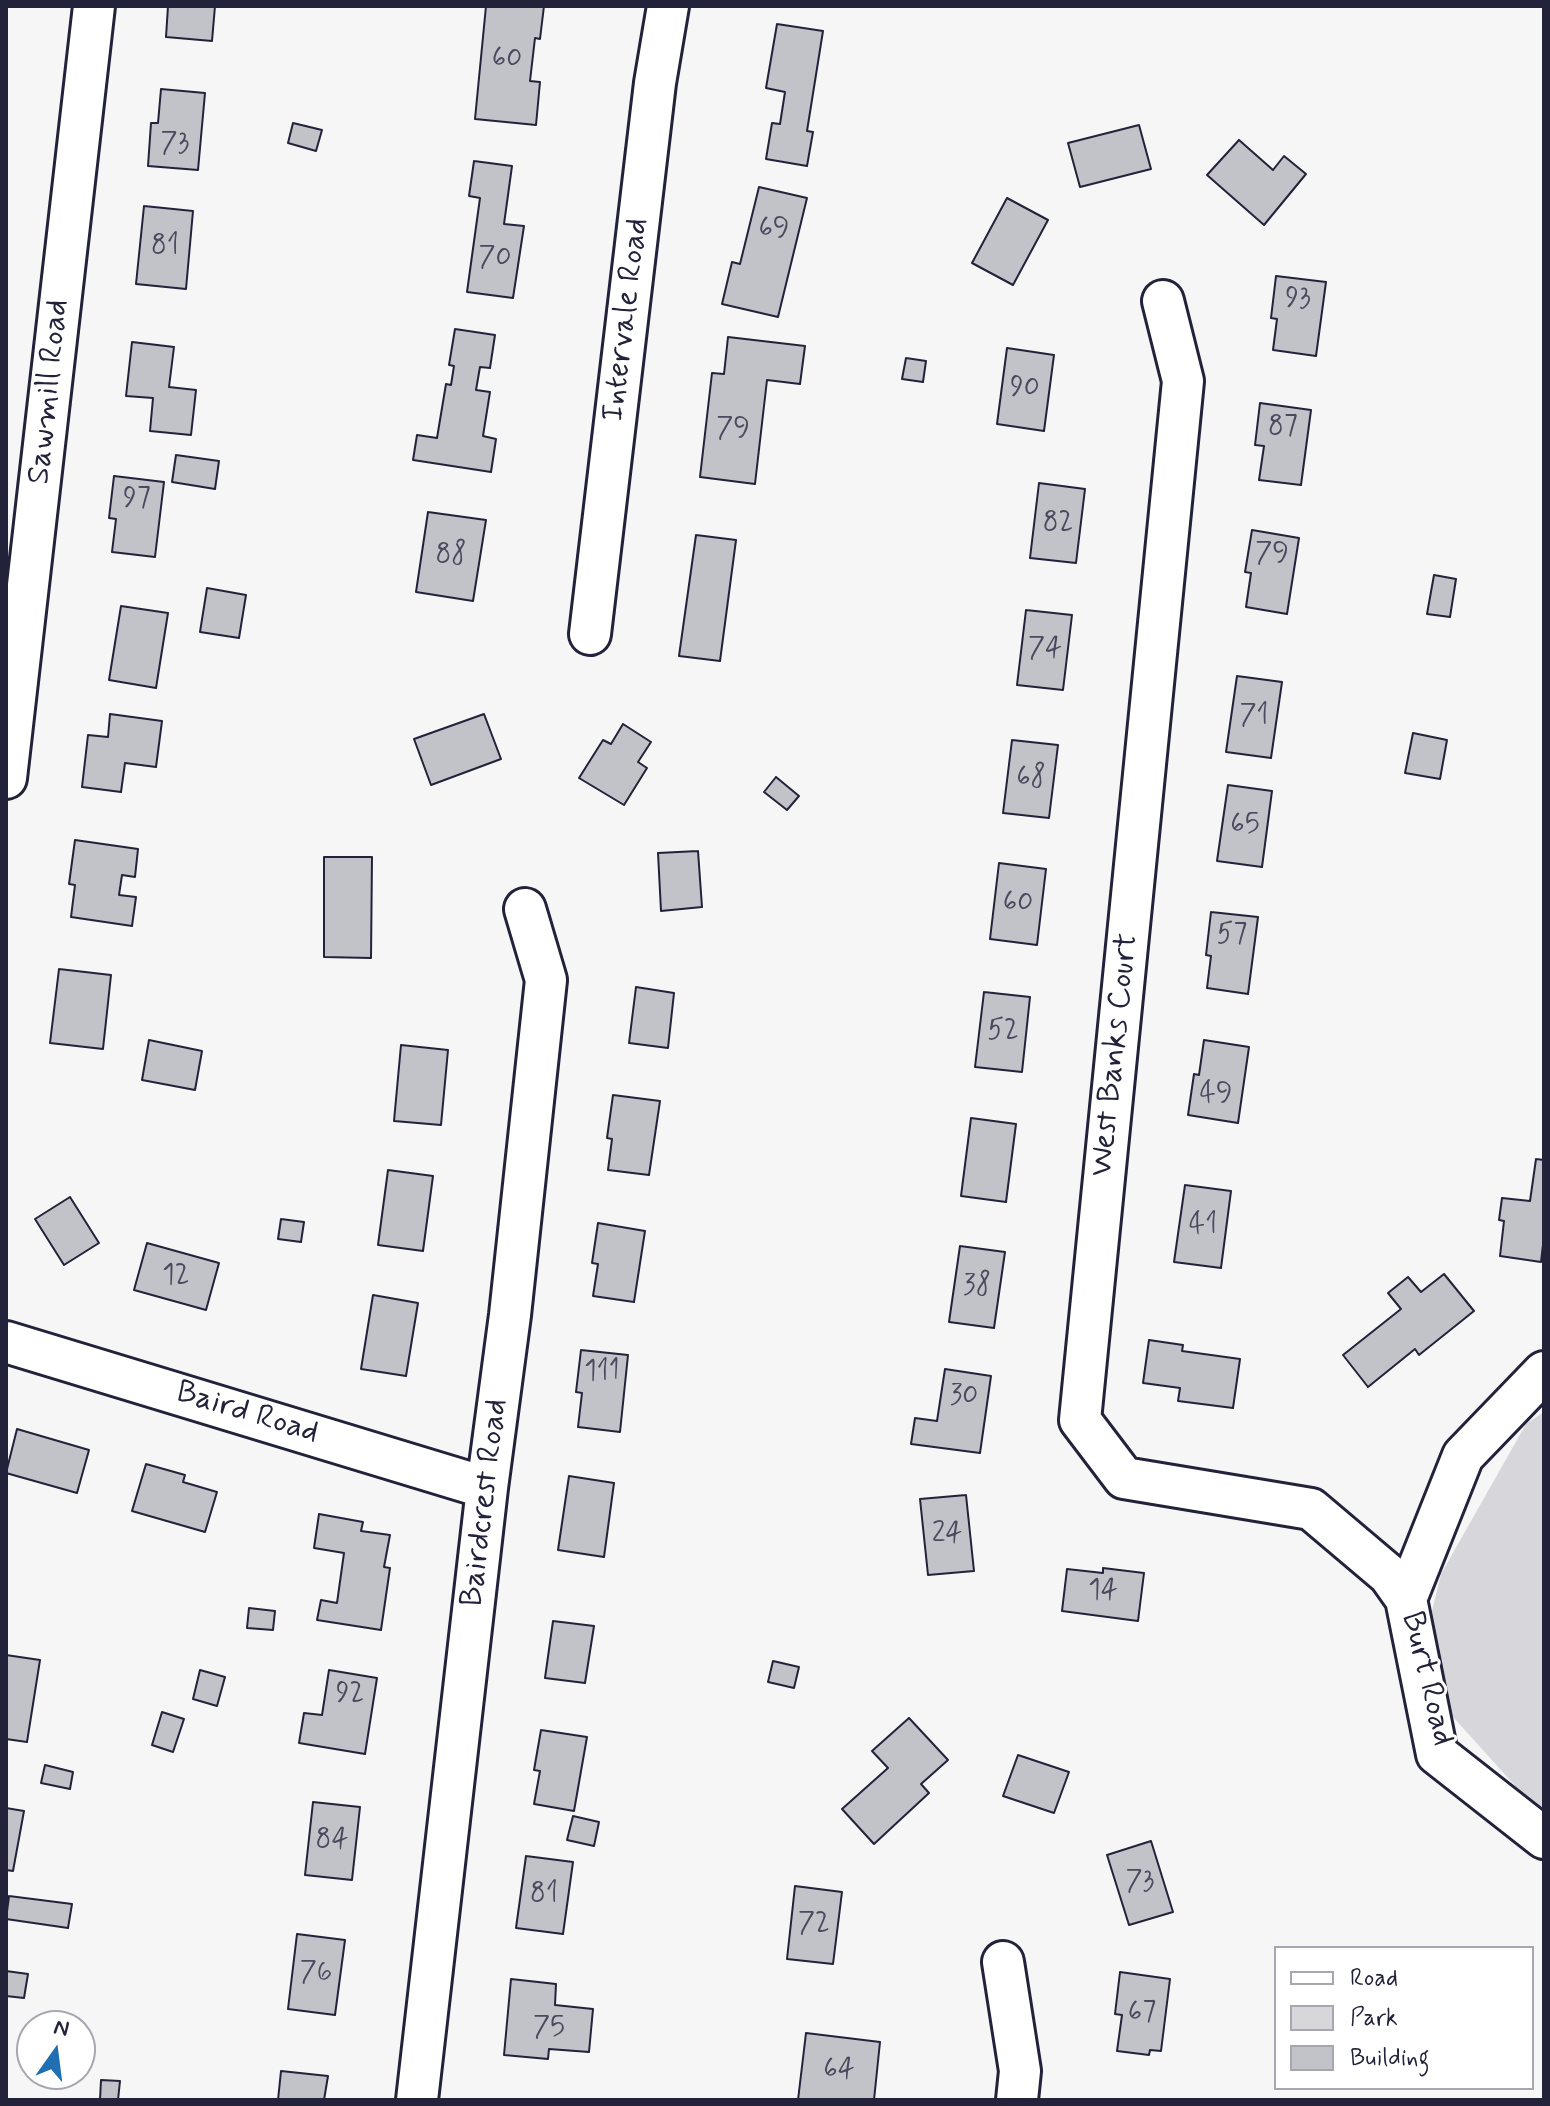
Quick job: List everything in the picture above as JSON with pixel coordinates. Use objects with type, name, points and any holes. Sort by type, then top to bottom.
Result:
[{"type":"street","name":"Sawmill Road","points":[[6,778],[94,6]]},
{"type":"street","name":"Intervale Road","points":[[590,634],[655,83],[668,6]]},
{"type":"street","name":"West Banks Court","points":[[1163,301],[1183,381],[1080,1420],[1124,1478],[1311,1509],[1389,1575],[1406,1599]]},
{"type":"street","name":"Bairdcrest Road","points":[[417,2100],[487,1488],[510,1315],[546,980],[525,909]]},
{"type":"street","name":"Baird Road","points":[[6,1342],[487,1488]]},
{"type":"street","name":"Burt Road","points":[[1544,1372],[1463,1456],[1406,1599],[1437,1754],[1544,1838]]},
{"type":"street","points":[[1003,1962],[1020,2071],[1017,2100]]},
{"type":"green space","points":[[1544,1412],[1544,1818],[1445,1708],[1426,1636],[1441,1574],[1526,1424]]},
{"type":"building","points":[[168,6],[215,6],[212,41],[166,37]]},
{"type":"building","points":[[486,6],[544,6],[540,39],[535,38],[530,81],[540,82],[536,125],[475,119]]},
{"type":"building","points":[[777,24],[823,31],[807,131],[813,132],[807,166],[766,159],[772,123],[780,124],[785,92],[766,88]]},
{"type":"building","points":[[161,89],[205,93],[198,170],[148,166],[151,123],[158,123]]},
{"type":"building","points":[[293,123],[322,130],[316,151],[288,143]]},
{"type":"building","points":[[1139,125],[1151,169],[1080,187],[1068,143]]},
{"type":"building","points":[[1239,140],[1273,170],[1284,156],[1306,174],[1264,225],[1207,175]]},
{"type":"building","points":[[474,161],[512,166],[504,224],[524,226],[513,298],[467,292],[480,198],[469,196]]},
{"type":"building","points":[[759,187],[807,198],[778,317],[722,304],[732,262],[740,264]]},
{"type":"building","points":[[1007,198],[1048,220],[1013,285],[972,263]]},
{"type":"building","points":[[144,206],[193,211],[186,289],[136,284]]},
{"type":"building","points":[[1276,276],[1326,282],[1316,356],[1273,350],[1277,319],[1271,318]]},
{"type":"building","points":[[455,329],[495,335],[490,368],[480,367],[476,390],[490,392],[483,436],[496,439],[491,472],[413,460],[417,435],[437,438],[446,384],[451,385],[454,366],[449,365]]},
{"type":"building","points":[[728,337],[805,346],[800,384],[767,380],[755,484],[700,477],[712,373],[724,374]]},
{"type":"building","points":[[132,342],[174,347],[169,387],[196,390],[191,435],[150,431],[153,398],[126,396]]},
{"type":"building","points":[[1007,348],[1054,355],[1044,431],[997,424]]},
{"type":"building","points":[[906,358],[926,361],[923,382],[902,379]]},
{"type":"building","points":[[1260,403],[1311,410],[1301,485],[1259,480],[1264,446],[1255,445]]},
{"type":"building","points":[[176,455],[219,461],[215,489],[172,482]]},
{"type":"building","points":[[114,476],[164,482],[155,557],[112,552],[116,519],[109,518]]},
{"type":"building","points":[[1039,483],[1085,489],[1076,563],[1030,558]]},
{"type":"building","points":[[428,512],[486,520],[473,601],[416,592]]},
{"type":"building","points":[[1252,530],[1299,538],[1287,614],[1246,607],[1251,573],[1245,572]]},
{"type":"building","points":[[696,535],[736,540],[720,661],[679,656]]},
{"type":"building","points":[[1434,575],[1456,579],[1450,617],[1427,614]]},
{"type":"building","points":[[207,588],[246,595],[239,638],[200,632]]},
{"type":"building","points":[[121,606],[168,613],[156,688],[109,680]]},
{"type":"building","points":[[1026,610],[1072,615],[1063,690],[1017,685]]},
{"type":"building","points":[[1237,676],[1282,682],[1271,758],[1226,752]]},
{"type":"building","points":[[110,714],[162,721],[156,767],[125,763],[121,792],[82,787],[88,735],[108,737]]},
{"type":"building","points":[[484,714],[501,759],[431,785],[414,739]]},
{"type":"building","points":[[623,724],[651,742],[638,762],[647,768],[624,805],[579,778],[603,740],[611,744]]},
{"type":"building","points":[[1413,733],[1447,740],[1440,779],[1405,773]]},
{"type":"building","points":[[1012,740],[1058,745],[1049,818],[1003,813]]},
{"type":"building","points":[[776,777],[799,796],[787,810],[764,792]]},
{"type":"building","points":[[1228,785],[1272,791],[1262,867],[1217,861]]},
{"type":"building","points":[[75,840],[138,849],[135,877],[122,875],[119,895],[136,897],[132,926],[71,917],[75,885],[69,884]]},
{"type":"building","points":[[698,851],[702,907],[661,911],[658,853]]},
{"type":"building","points":[[324,857],[372,857],[371,958],[324,957]]},
{"type":"building","points":[[999,863],[1046,869],[1037,945],[990,939]]},
{"type":"building","points":[[1211,912],[1258,917],[1248,994],[1207,988],[1211,956],[1206,955]]},
{"type":"building","points":[[59,969],[111,975],[103,1049],[50,1043]]},
{"type":"building","points":[[636,987],[674,993],[668,1048],[629,1043]]},
{"type":"building","points":[[984,992],[1030,997],[1022,1072],[975,1067]]},
{"type":"building","points":[[149,1040],[202,1051],[195,1090],[142,1080]]},
{"type":"building","points":[[1204,1040],[1249,1047],[1238,1123],[1188,1115],[1194,1074],[1199,1075]]},
{"type":"building","points":[[401,1045],[448,1050],[441,1125],[394,1121]]},
{"type":"building","points":[[613,1095],[660,1101],[649,1175],[608,1170],[612,1139],[607,1138]]},
{"type":"building","points":[[971,1118],[1016,1124],[1006,1202],[961,1196]]},
{"type":"building","points":[[1536,1159],[1544,1160],[1541,1262],[1500,1256],[1504,1221],[1499,1220],[1502,1198],[1530,1201]]},
{"type":"building","points":[[388,1170],[433,1176],[423,1251],[378,1245]]},
{"type":"building","points":[[1185,1185],[1231,1191],[1221,1268],[1174,1262]]},
{"type":"building","points":[[70,1197],[99,1243],[64,1265],[35,1219]]},
{"type":"building","points":[[281,1219],[304,1222],[301,1242],[278,1239]]},
{"type":"building","points":[[598,1223],[645,1231],[634,1302],[593,1296],[598,1264],[592,1263]]},
{"type":"building","points":[[147,1243],[219,1263],[206,1310],[134,1290]]},
{"type":"building","points":[[960,1246],[1005,1252],[994,1328],[949,1322]]},
{"type":"building","points":[[1444,1274],[1474,1311],[1419,1355],[1415,1349],[1368,1387],[1343,1355],[1401,1309],[1388,1293],[1408,1277],[1421,1292]]},
{"type":"building","points":[[373,1295],[418,1303],[406,1376],[361,1369]]},
{"type":"building","points":[[1149,1340],[1183,1345],[1182,1351],[1240,1359],[1233,1408],[1178,1401],[1180,1388],[1143,1383]]},
{"type":"building","points":[[581,1350],[628,1355],[620,1432],[578,1427],[582,1393],[576,1392]]},
{"type":"building","points":[[945,1369],[991,1376],[980,1453],[911,1444],[915,1418],[937,1421]]},
{"type":"building","points":[[17,1429],[89,1450],[77,1493],[6,1473]]},
{"type":"building","points":[[146,1464],[185,1475],[183,1482],[217,1492],[205,1532],[132,1511]]},
{"type":"building","points":[[569,1476],[614,1483],[604,1557],[558,1550]]},
{"type":"building","points":[[966,1495],[974,1571],[928,1575],[920,1499]]},
{"type":"building","points":[[319,1514],[363,1522],[361,1531],[390,1535],[384,1567],[390,1568],[381,1630],[317,1620],[321,1600],[337,1603],[344,1553],[314,1548]]},
{"type":"building","points":[[1103,1568],[1144,1573],[1138,1621],[1062,1611],[1067,1569],[1103,1573]]},
{"type":"building","points":[[249,1608],[275,1611],[273,1630],[247,1628]]},
{"type":"building","points":[[553,1621],[594,1626],[585,1683],[545,1678]]},
{"type":"building","points":[[6,1655],[40,1660],[27,1742],[6,1739]]},
{"type":"building","points":[[773,1661],[799,1667],[794,1688],[768,1682]]},
{"type":"building","points":[[200,1670],[225,1677],[217,1706],[193,1699]]},
{"type":"building","points":[[329,1670],[377,1678],[365,1754],[299,1743],[304,1713],[322,1715]]},
{"type":"building","points":[[162,1712],[184,1719],[173,1752],[152,1745]]},
{"type":"building","points":[[909,1718],[948,1760],[921,1784],[929,1793],[874,1844],[842,1809],[888,1768],[872,1751]]},
{"type":"building","points":[[541,1730],[587,1737],[574,1811],[534,1804],[540,1771],[534,1770]]},
{"type":"building","points":[[1018,1755],[1069,1772],[1054,1813],[1003,1796]]},
{"type":"building","points":[[45,1765],[73,1772],[70,1789],[41,1783]]},
{"type":"building","points":[[313,1802],[360,1807],[352,1880],[305,1875]]},
{"type":"building","points":[[6,1808],[24,1811],[13,1871],[6,1870]]},
{"type":"building","points":[[573,1816],[599,1822],[594,1846],[567,1840]]},
{"type":"building","points":[[1151,1841],[1173,1912],[1129,1925],[1107,1855]]},
{"type":"building","points":[[526,1856],[573,1862],[563,1934],[516,1928]]},
{"type":"building","points":[[795,1886],[842,1892],[833,1964],[787,1959]]},
{"type":"building","points":[[9,1896],[72,1904],[68,1928],[6,1919]]},
{"type":"building","points":[[297,1934],[345,1940],[335,2015],[288,2009]]},
{"type":"building","points":[[6,1971],[28,1974],[24,1998],[6,1996]]},
{"type":"building","points":[[1120,1972],[1170,1979],[1161,2051],[1150,2050],[1149,2055],[1117,2051],[1122,2015],[1115,2014]]},
{"type":"building","points":[[511,1979],[556,1984],[555,2005],[593,2009],[589,2052],[549,2049],[548,2059],[504,2055]]},
{"type":"building","points":[[806,2033],[880,2042],[874,2100],[798,2100]]},
{"type":"building","points":[[281,2071],[328,2076],[324,2100],[278,2100]]},
{"type":"building","points":[[101,2080],[120,2081],[118,2100],[100,2100]]}]
